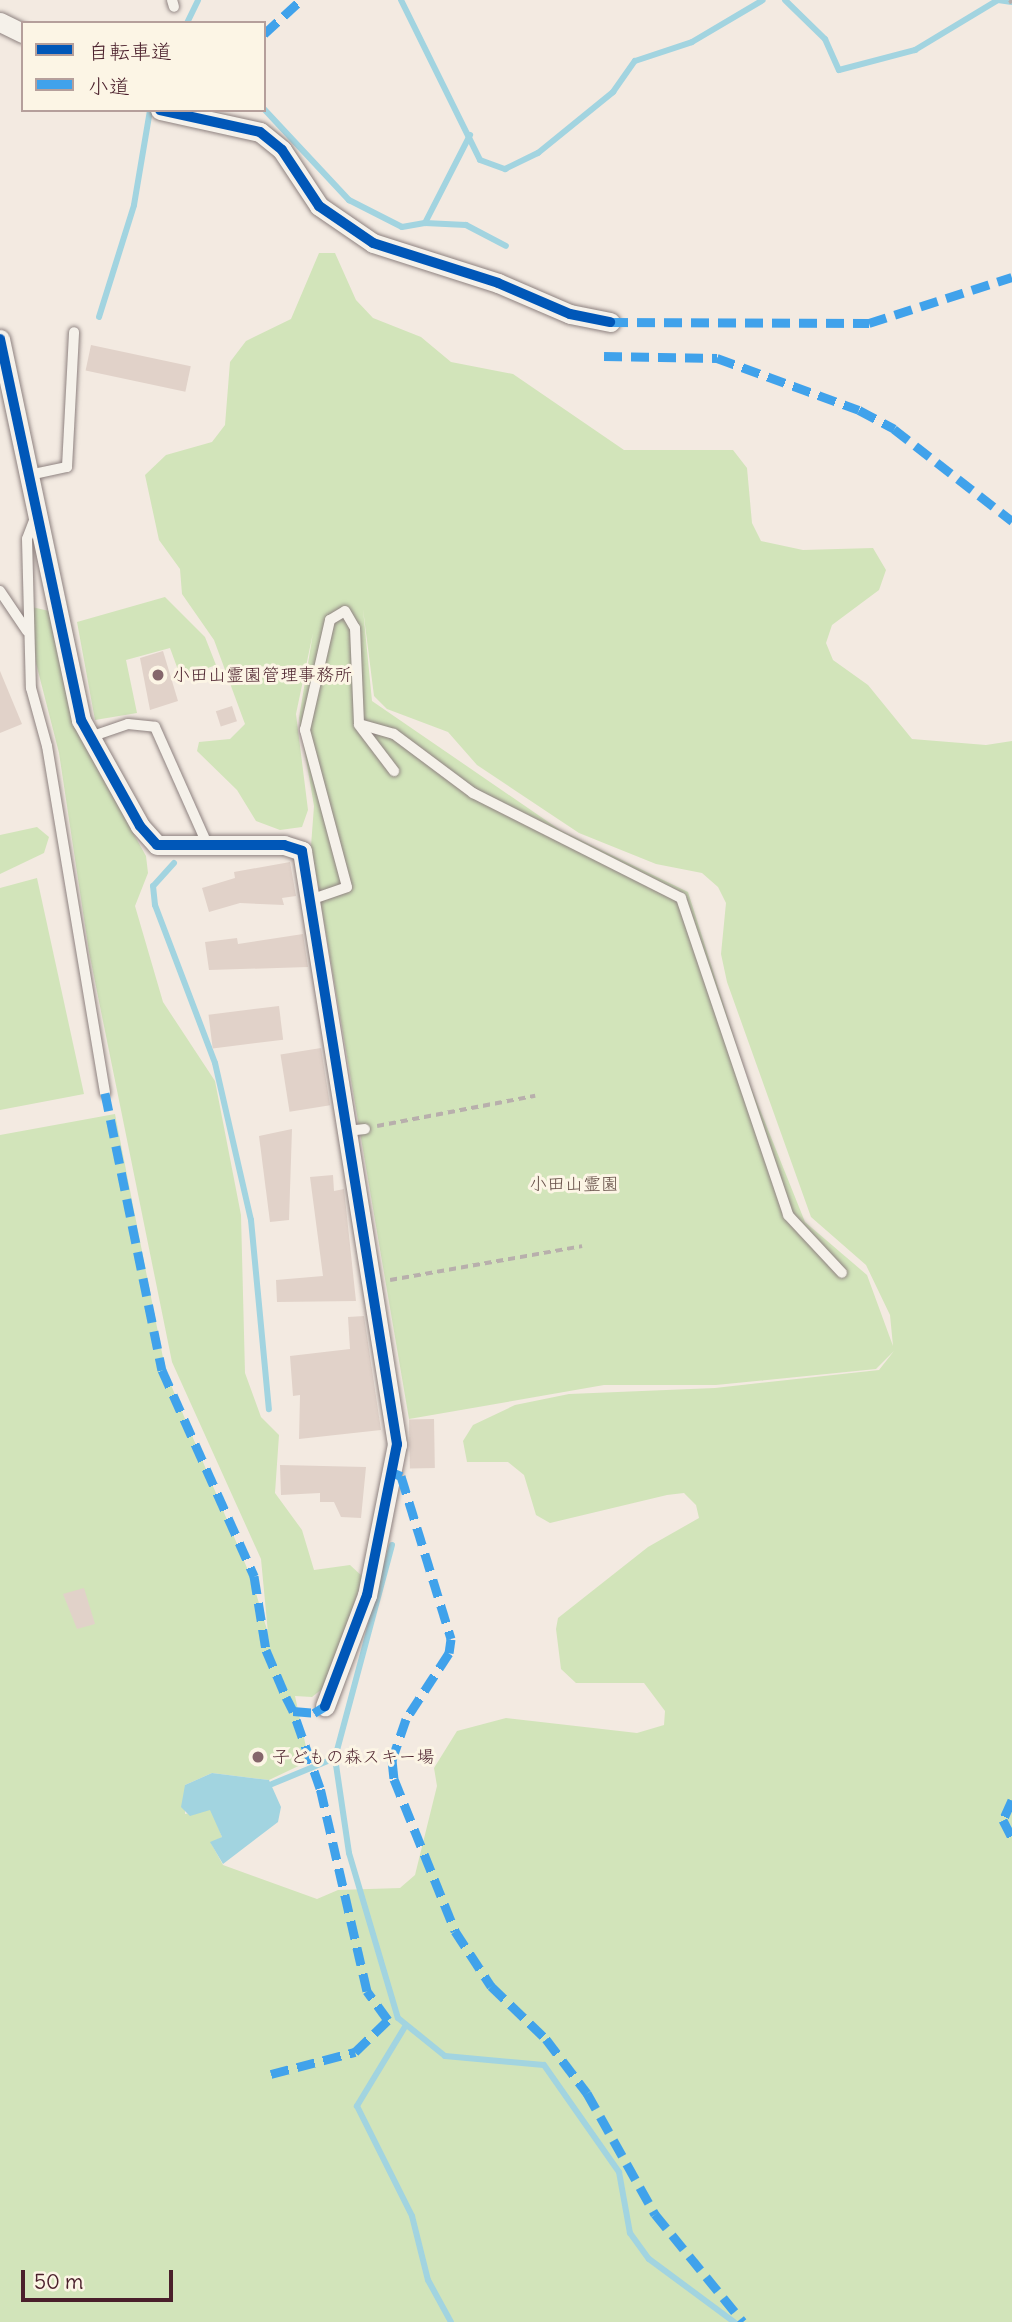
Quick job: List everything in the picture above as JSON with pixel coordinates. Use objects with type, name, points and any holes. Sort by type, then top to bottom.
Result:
[{"type":"street","points":[[0,22],[21,32]]},
{"type":"street","points":[[169,112],[260,132],[282,150],[318,206],[373,243],[498,283],[570,314],[610,322]]},
{"type":"street","points":[[0,340],[29,475],[35,518],[47,544],[80,720],[90,737],[157,845],[295,846],[302,851],[356,1130],[397,1444],[367,1595],[325,1706]]},
{"type":"lane","points":[[29,475],[67,467],[74,332]]},
{"type":"lane","points":[[35,518],[27,539],[27,631],[31,688],[47,746],[105,1093]]},
{"type":"lane","points":[[0,591],[27,631]]},
{"type":"lane","points":[[310,900],[347,887],[305,730],[335,612],[351,612],[354,618],[359,724],[394,771]]},
{"type":"lane","points":[[90,737],[128,724],[155,727],[208,846]]},
{"type":"lane","points":[[359,724],[394,734],[473,793],[681,898],[788,1215],[842,1273]]},
{"type":"path","points":[[356,1130],[535,1096]]},
{"type":"path","points":[[377,1282],[582,1246]]},
{"type":"green space","name":"小田山霊園","points":[[319,253],[335,253],[356,300],[373,318],[421,337],[451,362],[513,374],[624,450],[733,450],[747,468],[752,523],[761,541],[803,550],[873,548],[886,570],[879,590],[832,625],[826,643],[833,660],[868,685],[912,739],[986,745],[1012,741],[1012,2322],[0,2322],[0,1135],[115,1114],[166,1373],[252,1580],[268,1633],[261,1559],[172,1362],[89,952],[59,753],[36,663],[32,607],[49,611],[79,736],[146,856],[148,873],[135,906],[163,1002],[215,1081],[241,1215],[245,1373],[261,1417],[279,1435],[275,1493],[302,1530],[314,1570],[350,1565],[363,1577],[327,1685],[312,1697],[295,1696],[309,1761],[269,1780],[212,1773],[185,1785],[185,1814],[211,1809],[222,1837],[211,1843],[223,1865],[317,1899],[338,1890],[400,1888],[415,1875],[437,1786],[434,1768],[457,1731],[506,1718],[637,1733],[664,1725],[665,1711],[644,1683],[576,1683],[561,1669],[556,1629],[558,1618],[648,1547],[699,1518],[696,1505],[684,1493],[667,1495],[550,1523],[536,1515],[524,1475],[508,1462],[467,1462],[463,1441],[473,1425],[515,1405],[569,1394],[715,1388],[879,1370],[894,1351],[876,1369],[716,1385],[604,1385],[409,1419],[311,846],[314,806],[299,718],[313,633],[296,714],[308,810],[302,827],[280,830],[256,821],[237,790],[197,751],[199,742],[230,739],[245,724],[214,640],[182,594],[180,569],[159,540],[145,475],[166,455],[212,442],[225,425],[230,362],[246,341],[291,319]],"holes":[[[363,609],[374,696],[387,709],[448,732],[477,765],[579,833],[656,864],[702,873],[718,887],[726,903],[721,954],[727,982],[811,1217],[866,1265],[890,1315],[893,1346],[867,1275],[805,1222],[746,1075],[688,892],[560,830],[372,701]]]},
{"type":"green space","points":[[165,597],[205,637],[216,665],[181,678],[170,648],[126,660],[137,713],[95,720],[77,622]]},
{"type":"green space","points":[[37,827],[49,837],[44,853],[0,874],[0,835]]},
{"type":"green space","points":[[37,878],[84,1094],[0,1110],[0,888]]},
{"type":"water","points":[[212,1773],[269,1780],[281,1807],[278,1822],[223,1864],[210,1842],[222,1837],[210,1810],[190,1816],[181,1807],[185,1785]]},
{"type":"building","points":[[91,345],[191,366],[185,392],[86,370]]},
{"type":"building","name":"小田山霊園管理事務所","points":[[163,651],[178,701],[150,710],[140,658]]},
{"type":"building","points":[[0,671],[22,724],[0,733]]},
{"type":"building","points":[[232,706],[237,721],[221,726],[216,711]]},
{"type":"building","points":[[290,862],[296,896],[282,898],[284,905],[240,903],[209,912],[202,888],[235,878],[234,872]]},
{"type":"building","points":[[303,934],[308,967],[209,970],[205,942],[237,938],[238,944]]},
{"type":"building","points":[[279,1006],[283,1040],[213,1048],[209,1015]]},
{"type":"building","points":[[321,1048],[330,1105],[290,1112],[281,1054]]},
{"type":"building","points":[[292,1129],[289,1220],[270,1222],[259,1136]]},
{"type":"building","points":[[333,1175],[334,1191],[344,1189],[356,1301],[277,1302],[276,1280],[323,1276],[310,1177]]},
{"type":"building","points":[[364,1316],[381,1430],[299,1439],[300,1395],[293,1396],[290,1356],[350,1349],[348,1317]]},
{"type":"building","points":[[409,1419],[434,1419],[435,1468],[410,1468]]},
{"type":"building","points":[[280,1465],[366,1467],[361,1518],[341,1517],[334,1502],[320,1502],[320,1493],[281,1495]]},
{"type":"building","points":[[84,1588],[95,1624],[77,1629],[63,1594]]},
{"type":"waterway","points":[[188,21],[198,0]]},
{"type":"waterway","points":[[401,0],[480,160],[505,169],[538,153],[613,92],[635,61],[692,42],[763,0]]},
{"type":"waterway","points":[[785,0],[825,39],[839,70],[915,50],[998,0],[1012,2]]},
{"type":"waterway","points":[[266,111],[349,200],[402,227],[425,223],[470,135]]},
{"type":"waterway","points":[[99,317],[134,205],[150,112]]},
{"type":"waterway","points":[[425,223],[466,225],[506,246]]},
{"type":"waterway","points":[[174,863],[153,886],[155,905],[215,1063],[251,1220],[269,1409]]},
{"type":"waterway","points":[[392,1545],[335,1758],[349,1853],[398,2018],[445,2056],[544,2065],[619,2172],[630,2233],[649,2259],[734,2322]]},
{"type":"waterway","points":[[272,1784],[335,1758]]},
{"type":"waterway","points":[[406,2025],[357,2106],[412,2216],[428,2280],[451,2322]]},
{"type":"marked path","points":[[266,32],[301,0]]},
{"type":"marked path","points":[[610,322],[869,323],[1012,277]]},
{"type":"marked path","points":[[604,356],[717,358],[859,410],[894,429],[1012,521]]},
{"type":"marked path","points":[[105,1093],[162,1370],[254,1576],[266,1650],[286,1697],[293,1711],[314,1713],[325,1706]]},
{"type":"marked path","points":[[394,1473],[401,1476],[451,1639],[449,1653],[406,1719],[392,1760],[394,1779],[455,1931],[491,1986],[546,2039],[587,2093],[655,2214],[743,2322]]},
{"type":"marked path","points":[[271,2074],[355,2052],[388,2020],[367,1991],[320,1788],[293,1711]]},
{"type":"marked path","points":[[1012,1800],[1003,1820],[1012,1838]]},
{"type":"cycle path","points":[[169,112],[260,132],[282,150],[319,206],[373,243],[498,283],[570,314],[610,322]]},
{"type":"cycle path","points":[[0,339],[81,720],[140,826],[157,845],[284,845],[302,851],[397,1444],[367,1595],[325,1706]]},
{"type":"place","name":"小田山霊園管理事務所","points":[[158,675]]},
{"type":"place","name":"子どもの森スキー場","points":[[258,1757]]}]
